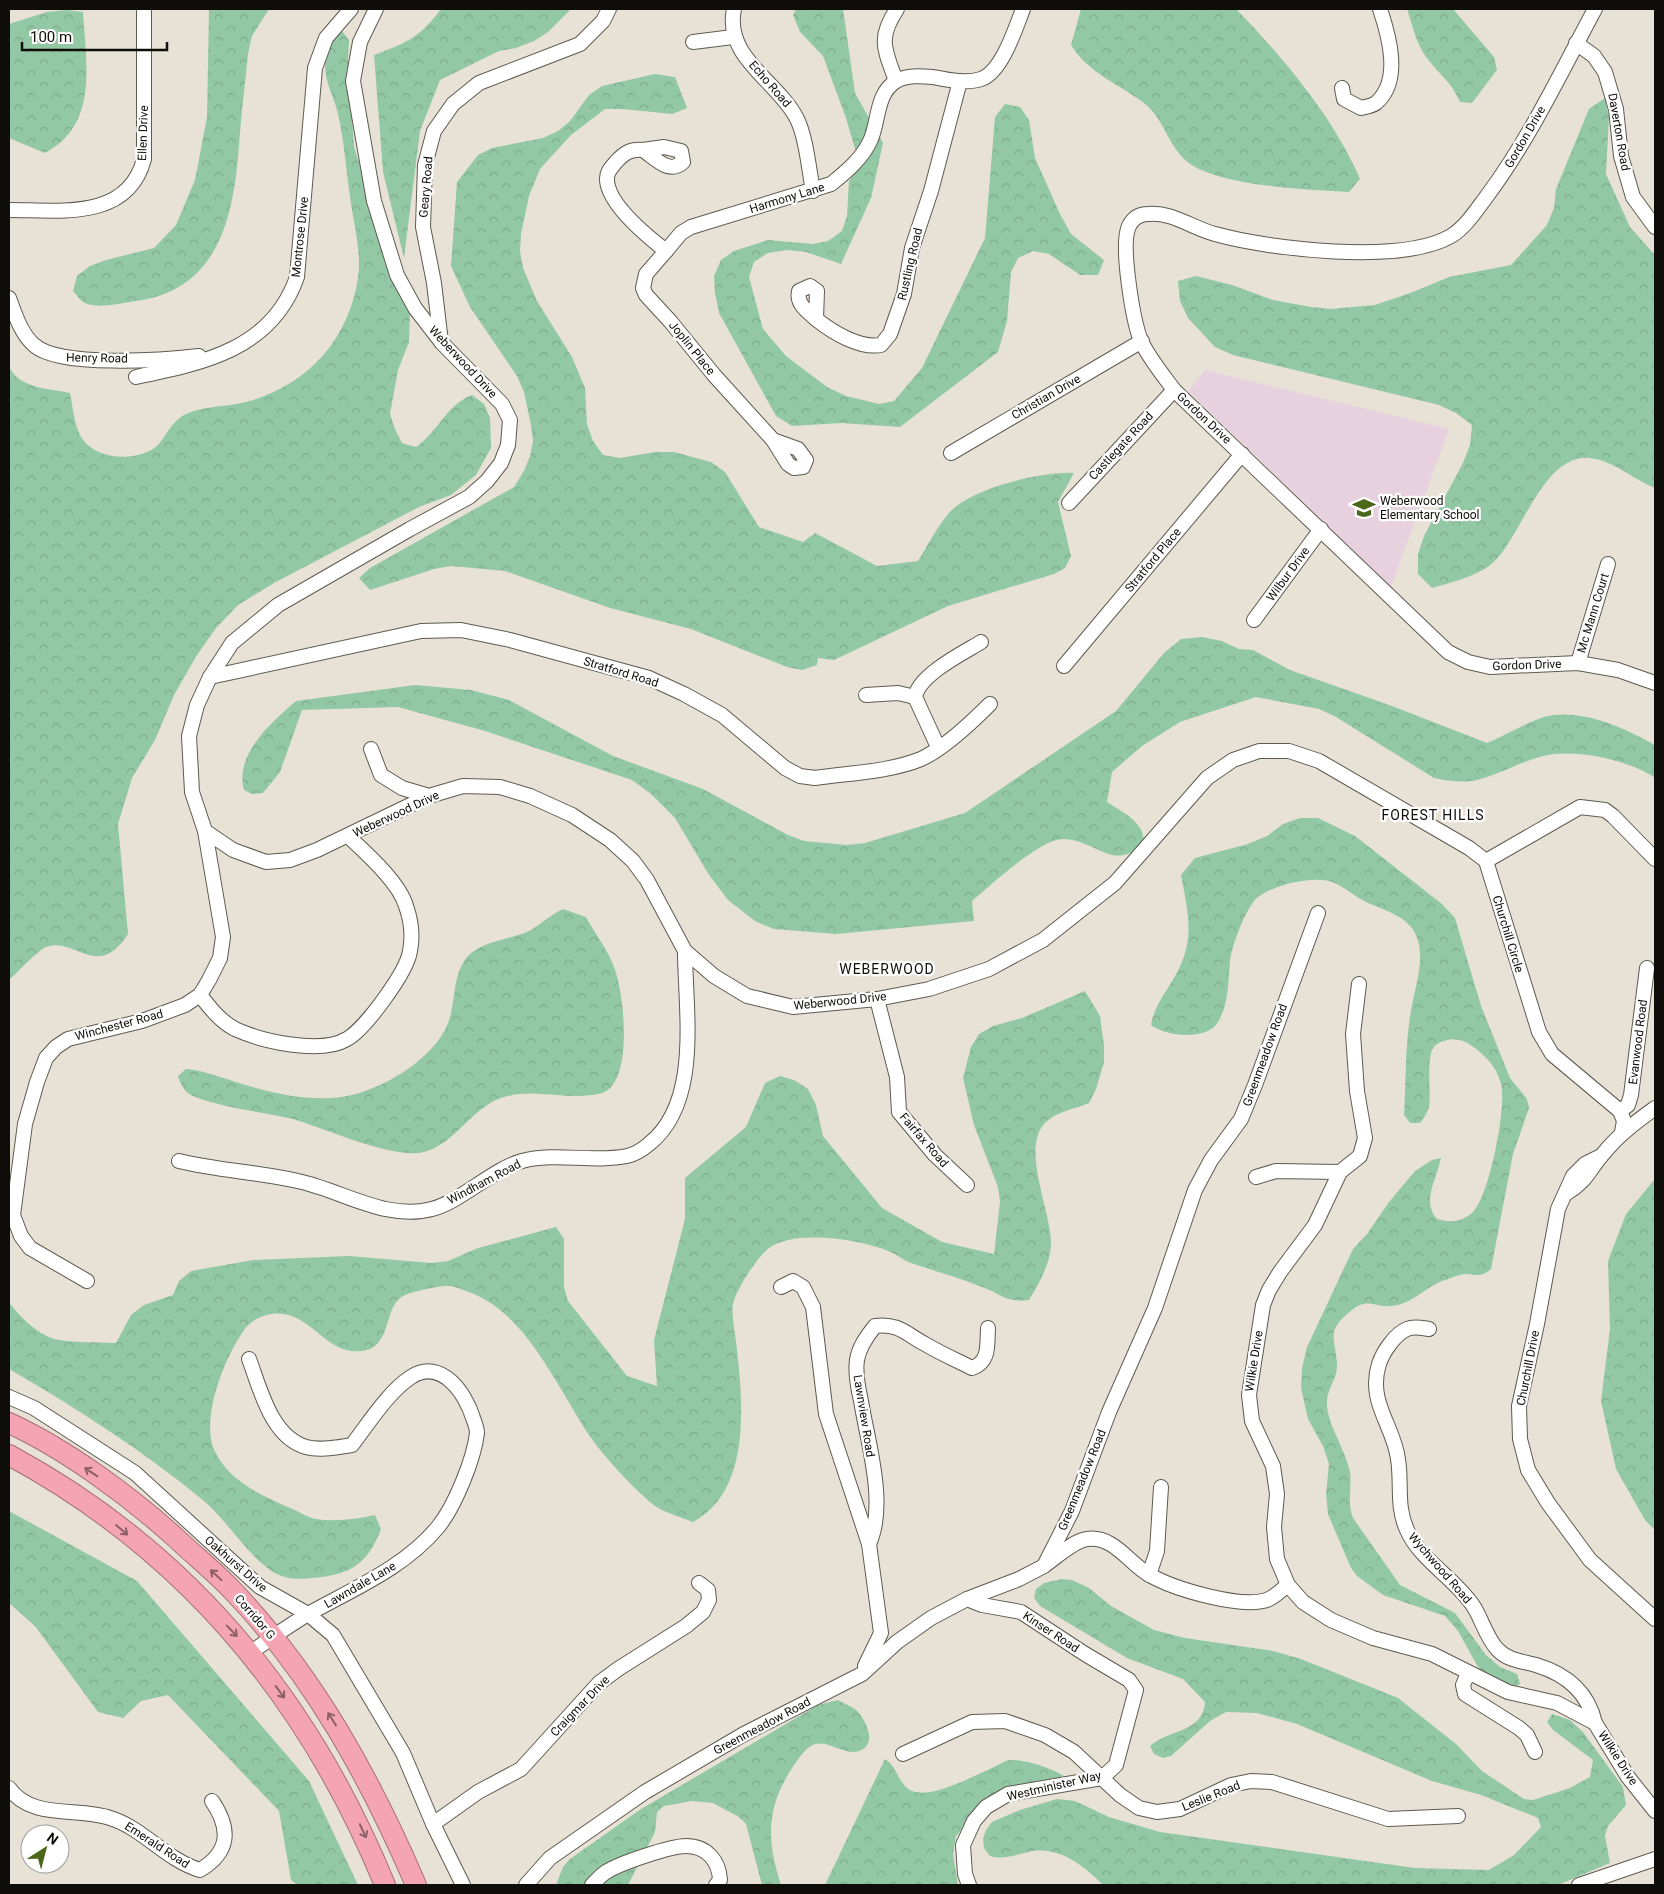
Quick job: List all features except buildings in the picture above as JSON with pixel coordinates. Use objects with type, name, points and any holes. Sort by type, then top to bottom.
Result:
[{"type":"highway","name":"Corridor G","points":[[9,1423],[92,1472],[138,1505],[232,1590],[273,1637],[306,1680],[357,1760],[416,1885]]},
{"type":"highway","points":[[9,1455],[75,1495],[119,1526],[205,1604],[250,1653],[286,1700],[336,1780],[363,1831],[385,1885]]},
{"type":"highway","points":[[336,1780],[348,1777],[360,1784],[405,1885]]},
{"type":"street","name":"Ellen Drive","points":[[9,210],[91,208],[112,201],[131,187],[140,174],[144,159],[144,9]]},
{"type":"street","name":"Montrose Drive","points":[[136,377],[179,368],[249,340],[268,326],[283,307],[294,285],[299,263],[315,68],[326,38],[351,9]]},
{"type":"street","name":"Weberwood Drive","points":[[376,9],[360,42],[353,81],[374,201],[397,275],[414,308],[442,343],[502,404],[510,420],[508,445],[501,463],[487,481],[469,497],[278,605],[232,643],[210,677],[197,706],[189,736],[192,792],[205,831],[233,850],[266,862],[290,860],[348,836],[429,796],[463,786],[500,787],[530,796],[572,815],[610,840],[633,861],[647,880],[685,951],[714,976],[746,996],[792,1007],[877,999],[929,989],[989,968],[1043,940],[1115,883],[1206,778],[1233,760],[1259,751],[1289,751],[1319,760],[1469,848],[1486,861]]},
{"type":"street","name":"Geary Road","points":[[442,343],[434,283],[423,227],[425,165],[434,131],[453,104],[479,83],[580,44],[603,21],[609,9]]},
{"type":"street","points":[[694,42],[733,37],[734,9]]},
{"type":"street","points":[[897,9],[885,31],[884,40],[896,81],[919,76],[960,81],[984,78],[992,71],[1010,44],[1024,9]]},
{"type":"street","points":[[1342,88],[1344,99],[1361,108],[1375,104],[1388,88],[1391,62],[1388,31],[1380,9]]},
{"type":"street","name":"Gordon Drive","points":[[1595,9],[1514,159],[1473,216],[1451,236],[1427,244],[1401,249],[1346,252],[1260,245],[1213,234],[1176,219],[1150,213],[1136,217],[1129,226],[1126,240],[1130,299],[1142,341],[1174,390],[1448,652],[1468,662],[1490,667],[1578,663],[1618,670],[1655,683]]},
{"type":"street","name":"Echo Road","points":[[733,37],[743,53],[797,118],[813,191]]},
{"type":"street","name":"Daverton Road","points":[[1576,43],[1594,56],[1606,72],[1616,109],[1621,156],[1633,197],[1655,227]]},
{"type":"street","name":"Harmony Lane","points":[[666,251],[681,233],[691,227],[831,184],[844,174],[865,150],[871,139],[880,100],[886,90],[896,81]]},
{"type":"street","name":"Rustling Road","points":[[816,319],[835,332],[868,345],[881,344],[890,334],[904,294],[912,248],[936,172],[960,81]]},
{"type":"street","points":[[642,150],[629,150],[618,160],[608,171],[608,184],[615,200],[630,220],[666,251]]},
{"type":"street","name":"Joplin Place","points":[[666,251],[646,274],[643,288],[646,295],[714,375],[773,440]]},
{"type":"street","name":"Henry Road","points":[[9,298],[29,341],[41,351],[57,356],[115,360],[217,354]]},
{"type":"street","name":"Christian Drive","points":[[951,453],[1142,341]]},
{"type":"street","name":"Castlegate Road","points":[[1069,502],[1174,390]]},
{"type":"street","name":"Stratford Place","points":[[1064,666],[1242,454]]},
{"type":"street","name":"Wilbur Drive","points":[[1254,620],[1321,529]]},
{"type":"street","name":"Mc Mann Court","points":[[1578,663],[1608,564]]},
{"type":"street","name":"Stratford Road","points":[[210,677],[421,631],[461,630],[520,643],[649,678],[722,715],[785,768],[800,776],[815,778],[903,765],[923,758],[975,719],[990,704]]},
{"type":"street","points":[[938,747],[915,697],[916,689],[927,678],[981,642]]},
{"type":"street","points":[[866,695],[898,693],[915,697]]},
{"type":"street","points":[[371,749],[381,775],[402,788],[429,796]]},
{"type":"street","points":[[1486,861],[1580,807],[1605,810],[1655,859]]},
{"type":"street","points":[[205,831],[223,937],[220,958],[200,995],[213,1012],[234,1028],[268,1041],[305,1046],[329,1045],[346,1040],[367,1023],[399,976],[410,952],[412,931],[406,904],[381,868],[348,836]]},
{"type":"street","name":"Churchill Circle","points":[[1486,861],[1539,1032],[1552,1054],[1620,1111]]},
{"type":"street","name":"Greenmeadow Road","points":[[530,1884],[550,1858],[645,1792],[744,1734],[862,1674],[904,1637],[931,1618],[968,1599],[1019,1579],[1044,1566],[1072,1511],[1109,1412],[1155,1308],[1195,1190],[1211,1160],[1241,1119],[1318,913]]},
{"type":"street","name":"Windham Road","points":[[179,1161],[212,1169],[243,1172],[300,1182],[388,1210],[410,1213],[434,1209],[518,1162],[538,1157],[602,1159],[636,1154],[659,1136],[671,1117],[685,1078],[688,1049],[685,951]]},
{"type":"street","name":"Evanwood Road","points":[[1620,1111],[1628,1105],[1631,1095],[1647,968]]},
{"type":"street","name":"Wilkie Drive","points":[[1359,984],[1353,1034],[1357,1091],[1365,1138],[1360,1156],[1340,1172],[1315,1224],[1280,1272],[1263,1305],[1249,1395],[1252,1421],[1273,1466],[1277,1494],[1274,1527],[1277,1559],[1288,1585],[1303,1602],[1331,1620],[1373,1638],[1432,1654],[1508,1692],[1557,1703],[1595,1722],[1628,1777],[1655,1811]]},
{"type":"street","name":"Winchester Road","points":[[87,1281],[30,1248],[21,1236],[13,1215],[25,1124],[36,1082],[46,1058],[56,1047],[68,1039],[142,1021],[185,1005],[200,995]]},
{"type":"street","name":"Fairfax Road","points":[[877,999],[896,1077],[899,1112],[936,1156],[966,1185]]},
{"type":"street","points":[[1622,1132],[1655,1108]]},
{"type":"street","points":[[1620,1111],[1624,1121],[1622,1132]]},
{"type":"street","name":"Churchill Drive","points":[[1622,1132],[1601,1156],[1590,1174],[1567,1193],[1558,1209],[1537,1324],[1519,1406],[1520,1439],[1528,1470],[1548,1503],[1590,1560],[1655,1619]]},
{"type":"street","points":[[1256,1177],[1276,1171],[1340,1172]]},
{"type":"street","name":"Lawnview Road","points":[[781,1287],[793,1281],[803,1287],[814,1307],[826,1414],[869,1544],[881,1633],[862,1674]]},
{"type":"street","name":"Lawnview Road","points":[[869,1544],[876,1529],[877,1495],[857,1382],[857,1359],[864,1341],[874,1326],[885,1325],[905,1330],[923,1343],[972,1368],[980,1365],[986,1358],[988,1328]]},
{"type":"street","name":"Wychwood Road","points":[[1429,1329],[1418,1327],[1407,1329],[1399,1334],[1383,1355],[1376,1376],[1380,1409],[1398,1458],[1400,1510],[1407,1532],[1473,1606],[1497,1649],[1512,1660],[1554,1672],[1579,1689],[1592,1707],[1595,1722]]},
{"type":"street","name":"Lawndale Lane","points":[[249,1359],[266,1403],[282,1432],[305,1447],[324,1448],[352,1445],[401,1385],[413,1375],[430,1372],[447,1377],[456,1384],[470,1407],[477,1431],[456,1495],[438,1526],[391,1569],[308,1614],[250,1653]]},
{"type":"street","name":"Oakhurst Drive","points":[[9,1397],[34,1408],[135,1473],[260,1587],[308,1614],[333,1635],[403,1753],[432,1824],[463,1885]]},
{"type":"street","points":[[1149,1575],[1157,1550],[1161,1487]]},
{"type":"street","points":[[1044,1566],[1086,1539],[1100,1540],[1117,1548],[1149,1575],[1177,1588],[1248,1604],[1270,1599],[1288,1585]]},
{"type":"street","name":"Craigmar Drive","points":[[432,1824],[478,1792],[521,1769],[599,1683],[686,1626],[703,1612],[709,1600],[708,1590],[700,1583]]},
{"type":"street","name":"Kinser Road","points":[[968,1599],[982,1605],[1021,1612],[1129,1680]]},
{"type":"street","points":[[1468,1673],[1463,1685],[1465,1694],[1519,1728],[1527,1735],[1535,1752]]},
{"type":"street","name":"Westminister Way","points":[[969,1885],[965,1874],[963,1845],[974,1821],[986,1808],[1008,1794],[1102,1778],[1116,1765],[1136,1690],[1129,1680]]},
{"type":"street","name":"Leslie Road","points":[[903,1754],[972,1722],[1005,1721],[1045,1735],[1074,1752],[1102,1778],[1140,1808],[1157,1812],[1180,1809],[1231,1785],[1251,1781],[1272,1782],[1388,1819],[1458,1816]]},
{"type":"street","name":"Emerald Road","points":[[9,1788],[24,1801],[49,1811],[95,1814],[124,1823],[185,1865],[200,1870],[214,1862],[223,1848],[225,1830],[222,1815],[212,1801]]},
{"type":"street","points":[[592,1885],[605,1872],[631,1860],[686,1846],[702,1849],[713,1858],[720,1868],[720,1880],[716,1885]]},
{"type":"street","points":[[1579,1885],[1655,1859]]},
{"type":"shaded area","name":"Weberwood Elementary School","points":[[1205,370],[1449,429],[1391,587],[1188,391]]},
{"type":"green space","points":[[209,9],[269,9],[252,36],[248,54],[237,172],[226,223],[217,246],[204,266],[186,282],[164,294],[109,305],[95,306],[83,302],[73,291],[77,276],[90,266],[106,260],[154,248],[176,225],[195,180],[207,117]]},
{"type":"green space","points":[[441,9],[571,9],[548,32],[534,41],[516,48],[499,51],[440,80],[420,131],[404,258],[383,172],[374,55],[412,38],[426,27]]},
{"type":"green space","points":[[796,9],[843,9],[855,93],[883,143],[871,198],[841,264],[806,252],[787,250],[768,253],[754,262],[749,277],[763,329],[786,356],[827,387],[846,396],[879,404],[894,401],[922,368],[985,238],[995,117],[1005,104],[1020,107],[1029,120],[1035,158],[1071,234],[1104,260],[1098,275],[1080,275],[1049,254],[1033,251],[1018,258],[1011,272],[1007,321],[998,352],[900,427],[841,423],[792,426],[776,416],[719,313],[714,276],[721,260],[734,251],[768,240],[813,244],[828,241],[842,231],[847,216],[849,181],[860,166],[846,118],[823,56],[800,32],[793,15]]},
{"type":"green space","points":[[1081,9],[1236,9],[1272,47],[1306,89],[1336,133],[1360,179],[1349,192],[1310,190],[1238,181],[1216,176],[1198,168],[1184,159],[1178,152],[1161,123],[1144,103],[1095,71],[1078,55],[1071,45]]},
{"type":"green space","points":[[1407,9],[1453,9],[1494,57],[1497,70],[1472,103],[1460,102],[1450,85],[1426,56],[1416,37]]},
{"type":"green space","points":[[66,10],[83,12],[87,72],[85,91],[82,110],[74,126],[62,141],[45,153],[9,138],[9,24],[47,12]]},
{"type":"green space","points":[[342,31],[349,40],[348,61],[354,147],[398,286],[410,311],[409,342],[398,370],[390,414],[395,429],[402,443],[416,447],[431,434],[456,405],[472,395],[484,404],[490,418],[491,448],[476,475],[451,495],[419,507],[274,583],[238,605],[216,628],[197,655],[174,695],[155,740],[132,778],[118,824],[128,934],[117,948],[106,955],[86,954],[57,945],[46,947],[9,980],[9,367],[20,380],[28,384],[70,393],[76,424],[83,440],[98,452],[126,457],[145,453],[153,449],[161,442],[175,422],[186,414],[202,409],[253,400],[274,392],[292,382],[324,355],[346,320],[353,300],[359,268],[358,247],[342,134],[325,70],[328,49]]},
{"type":"green space","points":[[655,74],[675,77],[687,108],[672,114],[605,109],[571,135],[540,169],[529,196],[521,234],[520,251],[523,268],[537,301],[572,357],[585,388],[587,424],[593,441],[603,455],[620,458],[655,452],[674,452],[711,462],[725,472],[759,527],[803,542],[815,533],[877,566],[918,561],[949,513],[959,504],[973,496],[1026,478],[1074,473],[1058,502],[1071,556],[1065,568],[1054,574],[948,606],[834,660],[818,658],[817,665],[802,670],[787,667],[691,629],[610,608],[505,571],[451,566],[434,569],[370,590],[359,578],[370,568],[514,487],[524,471],[530,456],[533,441],[524,392],[517,376],[470,307],[451,266],[457,182],[478,155],[492,148],[543,138],[558,131],[570,121],[589,95],[602,86]]},
{"type":"green space","points":[[1605,98],[1609,116],[1606,174],[1630,227],[1655,255],[1655,488],[1615,466],[1599,460],[1590,458],[1573,460],[1558,470],[1545,484],[1511,539],[1500,555],[1489,566],[1454,582],[1432,588],[1418,574],[1418,554],[1424,536],[1463,463],[1470,445],[1472,425],[1456,413],[1439,405],[1233,355],[1215,347],[1188,318],[1180,301],[1178,281],[1196,276],[1232,285],[1273,300],[1331,309],[1375,305],[1449,277],[1511,265],[1547,225],[1554,208],[1556,189],[1589,109]]},
{"type":"green space","points":[[1202,637],[1222,641],[1239,649],[1253,650],[1290,670],[1392,706],[1487,743],[1544,717],[1572,715],[1602,721],[1630,732],[1655,745],[1655,778],[1631,766],[1601,757],[1556,754],[1526,761],[1477,780],[1450,781],[1434,778],[1336,717],[1319,709],[1256,697],[1180,722],[1142,746],[1112,772],[1107,802],[1131,818],[1143,834],[1144,841],[1134,851],[1124,855],[1115,855],[1105,853],[1075,840],[1063,839],[1053,841],[1029,854],[972,901],[974,921],[836,934],[774,929],[755,921],[728,900],[709,875],[675,818],[651,794],[632,780],[485,731],[398,707],[302,710],[280,772],[263,793],[252,794],[244,790],[242,777],[245,764],[257,740],[296,701],[415,685],[471,690],[509,700],[613,756],[703,789],[788,835],[804,841],[847,845],[865,843],[965,813],[1116,711],[1164,653],[1181,639]]},
{"type":"green space","points":[[1300,818],[1318,818],[1355,836],[1442,904],[1455,918],[1481,1006],[1510,1078],[1527,1099],[1529,1108],[1513,1154],[1491,1269],[1482,1274],[1462,1274],[1442,1281],[1399,1305],[1363,1304],[1352,1310],[1335,1329],[1334,1340],[1337,1369],[1327,1400],[1329,1417],[1350,1472],[1350,1507],[1353,1518],[1400,1585],[1455,1613],[1486,1655],[1500,1667],[1517,1674],[1520,1684],[1512,1689],[1493,1681],[1478,1667],[1458,1631],[1445,1616],[1383,1595],[1357,1576],[1351,1568],[1328,1514],[1326,1494],[1329,1464],[1323,1446],[1308,1419],[1301,1388],[1302,1368],[1307,1347],[1353,1249],[1367,1234],[1389,1202],[1415,1171],[1432,1160],[1441,1158],[1430,1197],[1432,1212],[1437,1219],[1447,1221],[1460,1220],[1473,1212],[1479,1203],[1490,1171],[1499,1131],[1502,1095],[1497,1072],[1482,1054],[1464,1041],[1451,1039],[1437,1044],[1433,1048],[1431,1055],[1429,1107],[1420,1123],[1410,1123],[1404,1115],[1406,1054],[1408,1029],[1420,963],[1417,937],[1410,926],[1399,917],[1363,901],[1337,884],[1324,880],[1291,883],[1269,891],[1254,901],[1243,921],[1233,947],[1225,1004],[1220,1019],[1215,1026],[1201,1033],[1183,1035],[1165,1032],[1151,1025],[1153,1016],[1179,968],[1186,949],[1189,928],[1181,875],[1195,858],[1248,844],[1267,836],[1283,824]]},
{"type":"green space","points":[[563,909],[586,917],[609,956],[618,982],[623,1017],[623,1056],[619,1073],[612,1086],[602,1093],[578,1096],[528,1093],[504,1097],[483,1108],[446,1141],[424,1152],[411,1153],[359,1142],[293,1119],[230,1107],[205,1100],[190,1094],[180,1082],[178,1076],[186,1069],[278,1093],[318,1098],[348,1096],[384,1083],[419,1061],[433,1047],[443,1032],[450,1017],[457,977],[468,956],[490,943],[531,930]]},
{"type":"green space","points":[[1085,991],[1100,1016],[1104,1062],[1096,1089],[1089,1103],[1062,1112],[1047,1121],[1039,1132],[1036,1146],[1036,1161],[1038,1179],[1050,1229],[1051,1243],[1047,1265],[1029,1300],[1008,1299],[971,1283],[909,1262],[895,1254],[868,1244],[813,1237],[781,1242],[769,1248],[748,1274],[733,1304],[741,1396],[739,1445],[734,1468],[725,1490],[712,1508],[693,1522],[655,1506],[640,1493],[597,1446],[542,1358],[526,1336],[508,1317],[488,1302],[453,1286],[423,1290],[400,1298],[394,1305],[385,1332],[380,1340],[374,1347],[365,1350],[352,1351],[342,1349],[295,1317],[284,1314],[263,1316],[246,1327],[223,1370],[213,1403],[210,1434],[213,1447],[219,1459],[236,1478],[259,1493],[313,1518],[338,1520],[375,1515],[381,1529],[370,1551],[356,1565],[337,1574],[304,1579],[283,1577],[269,1569],[250,1552],[213,1509],[181,1482],[109,1431],[9,1369],[9,1302],[28,1324],[54,1339],[76,1342],[116,1343],[131,1315],[144,1305],[173,1295],[179,1281],[191,1271],[253,1260],[349,1256],[432,1263],[448,1261],[478,1248],[556,1227],[564,1239],[564,1287],[568,1301],[627,1376],[657,1386],[654,1340],[685,1219],[685,1178],[746,1127],[765,1083],[780,1076],[794,1080],[808,1089],[816,1105],[823,1136],[882,1208],[942,1242],[994,1254],[1000,1202],[998,1187],[974,1125],[963,1078],[971,1047],[979,1034],[993,1026],[1022,1018]]},
{"type":"green space","points":[[1655,1179],[1655,1530],[1645,1520],[1616,1469],[1601,1401],[1610,1329],[1608,1261],[1626,1214]]},
{"type":"green space","points":[[9,1511],[137,1581],[309,1781],[358,1885],[298,1885],[291,1880],[279,1811],[168,1695],[141,1701],[123,1718],[98,1712],[35,1626],[9,1603]]},
{"type":"green space","points":[[1062,1579],[1072,1580],[1089,1588],[1111,1606],[1154,1630],[1185,1638],[1273,1651],[1301,1659],[1398,1698],[1456,1744],[1482,1771],[1524,1799],[1533,1800],[1570,1788],[1590,1777],[1593,1760],[1553,1730],[1547,1722],[1552,1714],[1570,1720],[1583,1732],[1623,1787],[1626,1805],[1608,1826],[1605,1836],[1610,1863],[1558,1885],[1103,1885],[1087,1870],[1069,1858],[1050,1851],[1028,1852],[1004,1857],[990,1856],[984,1848],[983,1839],[986,1830],[992,1822],[1020,1810],[1057,1799],[1075,1801],[1109,1817],[1160,1832],[1415,1868],[1489,1870],[1514,1855],[1541,1827],[1538,1818],[1481,1795],[1432,1781],[1297,1724],[1257,1713],[1226,1712],[1210,1721],[1171,1756],[1163,1758],[1154,1754],[1150,1746],[1166,1736],[1192,1725],[1203,1712],[1205,1702],[1183,1679],[1127,1658],[1040,1606],[1034,1598],[1036,1589],[1044,1583]]},
{"type":"green space","points":[[838,1700],[859,1713],[868,1729],[869,1740],[863,1749],[852,1752],[827,1744],[812,1745],[800,1756],[794,1765],[778,1795],[771,1823],[773,1852],[781,1885],[762,1885],[746,1824],[739,1817],[713,1803],[692,1801],[664,1806],[657,1812],[655,1832],[628,1885],[556,1885],[563,1867],[570,1859],[641,1809],[818,1705]]},
{"type":"green space","points":[[885,1759],[893,1767],[907,1788],[920,1793],[952,1785],[1009,1760],[1038,1765],[1064,1776],[1045,1786],[1002,1789],[987,1799],[956,1836],[953,1854],[958,1885],[825,1885]]},
{"type":"place","name":"Weberwood Elementary School","points":[[1364,508]]},
{"type":"district","name":"FOREST HILLS","points":[[1433,815]]},
{"type":"district","name":"WEBERWOOD","points":[[887,969]]}]
